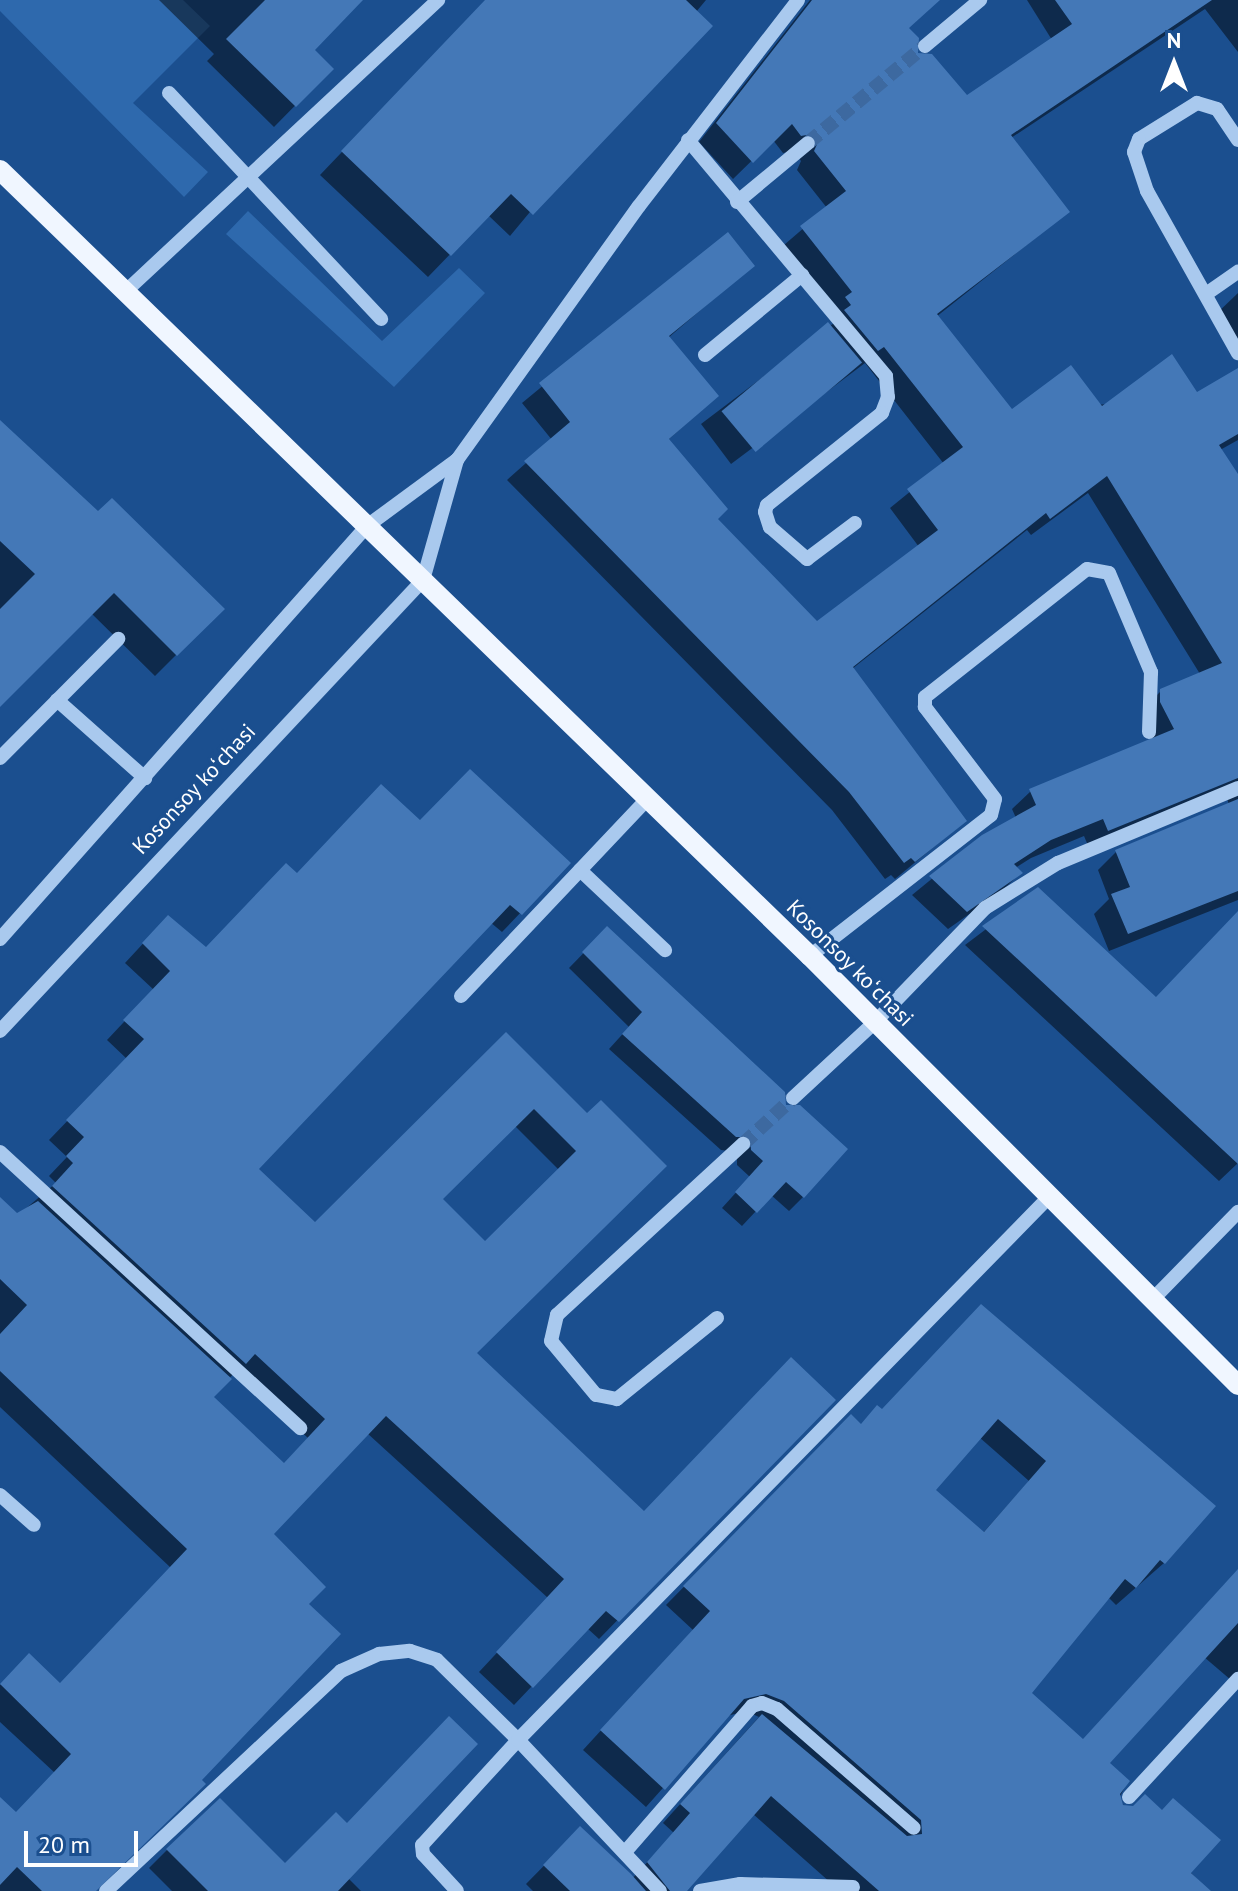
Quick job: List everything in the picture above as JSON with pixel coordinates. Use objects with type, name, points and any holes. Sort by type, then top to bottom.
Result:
[{"type":"main road","name":"Kosonsoy koʻchasi","points":[[0,170],[810,956],[1238,1385]]},
{"type":"street","points":[[126,291],[438,0]]},
{"type":"street","points":[[367,526],[457,460],[688,140],[798,0]]},
{"type":"street","points":[[925,46],[980,0]]},
{"type":"street","points":[[169,93],[381,319]]},
{"type":"street","points":[[1238,140],[1217,109],[1197,103],[1139,139],[1134,152],[1147,191],[1238,353]]},
{"type":"street","points":[[688,140],[886,376],[888,397],[882,413],[767,505],[765,519],[807,559],[855,523]]},
{"type":"street","points":[[737,202],[808,143]]},
{"type":"street","points":[[1206,294],[1238,272]]},
{"type":"street","points":[[705,355],[802,275]]},
{"type":"street","points":[[423,580],[457,460]]},
{"type":"street","name":"Kosonsoy koʻchasi","points":[[0,939],[367,526]]},
{"type":"street","points":[[810,956],[991,815],[995,799],[925,707],[925,697],[1087,569],[1109,573],[1151,672],[1149,732]]},
{"type":"street","name":"Kosonsoy koʻchasi","points":[[0,1031],[423,580]]},
{"type":"street","points":[[0,758],[118,639]]},
{"type":"street","points":[[57,700],[145,778]]},
{"type":"street","points":[[793,1098],[875,1022],[955,934],[1016,887],[1058,863],[1238,788]]},
{"type":"street","points":[[461,996],[647,799]]},
{"type":"street","points":[[580,870],[665,950]]},
{"type":"street","points":[[717,1318],[617,1399],[596,1395],[551,1341],[557,1315],[743,1144]]},
{"type":"street","points":[[0,1152],[300,1428]]},
{"type":"street","points":[[457,1891],[423,1854],[422,1845],[518,1740],[1050,1196]]},
{"type":"street","points":[[1153,1299],[1238,1212]]},
{"type":"street","points":[[0,1495],[34,1525]]},
{"type":"street","points":[[106,1891],[341,1671],[379,1654],[410,1651],[437,1660],[626,1851],[660,1891]]},
{"type":"street","points":[[1129,1797],[1238,1679]]},
{"type":"street","points":[[626,1851],[752,1706],[762,1703],[777,1709],[914,1828]]},
{"type":"street","points":[[700,1891],[740,1884],[853,1887]]},
{"type":"shaded area","points":[[0,0],[183,0],[210,26],[133,103],[208,172],[184,197],[0,11]]},
{"type":"shaded area","points":[[248,211],[382,341],[459,268],[485,293],[394,387],[226,234]]},
{"type":"building","points":[[265,0],[363,0],[315,50],[334,69],[296,107],[226,39]]},
{"type":"building","points":[[485,0],[686,0],[713,26],[533,215],[511,194],[451,256],[341,151]]},
{"type":"building","points":[[812,0],[940,0],[909,28],[919,38],[918,53],[932,54],[967,95],[1072,24],[1055,0],[1212,0],[1011,135],[1070,212],[937,314],[1012,409],[1071,365],[1102,406],[1172,354],[1197,392],[1238,368],[1238,434],[1219,445],[1238,474],[1238,778],[1108,831],[1103,819],[1051,840],[1014,864],[1023,873],[967,912],[929,876],[982,835],[1036,805],[1029,789],[1174,729],[1160,702],[1160,689],[1222,663],[1107,476],[1050,519],[1046,513],[853,667],[967,821],[915,862],[911,858],[904,863],[849,792],[524,461],[570,422],[539,383],[728,232],[755,266],[669,336],[719,396],[669,439],[728,509],[718,519],[817,621],[938,530],[907,489],[963,447],[884,347],[878,351],[844,310],[851,305],[845,297],[852,292],[800,226],[846,191],[814,151],[818,142],[812,134],[801,136],[792,124],[753,163],[716,123]]},
{"type":"building","points":[[828,322],[862,363],[756,452],[722,411]]},
{"type":"building","points":[[0,420],[98,511],[112,498],[225,609],[177,656],[114,593],[0,707],[0,609],[35,574],[0,541]]},
{"type":"building","points":[[470,769],[571,863],[522,915],[510,905],[259,1169],[315,1222],[506,1032],[587,1113],[601,1100],[667,1166],[477,1353],[644,1511],[791,1357],[836,1400],[619,1622],[606,1611],[533,1688],[496,1652],[564,1579],[386,1416],[274,1534],[326,1587],[309,1604],[341,1634],[202,1780],[206,1784],[96,1891],[42,1891],[17,1867],[0,1885],[0,1797],[16,1812],[71,1754],[0,1684],[29,1653],[60,1683],[187,1549],[0,1371],[0,1334],[27,1305],[0,1279],[0,1197],[17,1213],[38,1201],[232,1379],[214,1397],[284,1463],[325,1419],[255,1354],[246,1364],[52,1186],[73,1163],[66,1156],[84,1137],[66,1120],[144,1039],[123,1020],[170,971],[142,943],[168,915],[206,947],[286,863],[297,873],[381,784],[420,820]],"holes":[[[534,1109],[576,1151],[485,1241],[443,1199]]]},
{"type":"building","points":[[1238,799],[1238,891],[1128,934],[1111,894],[1130,887],[1115,850]]},
{"type":"building","points":[[1038,887],[1156,997],[1238,911],[1238,1164],[982,926]]},
{"type":"building","points":[[607,926],[785,1092],[786,1105],[800,1105],[848,1149],[804,1198],[786,1182],[757,1213],[735,1192],[763,1161],[751,1150],[750,1137],[736,1137],[622,1034],[642,1012],[582,952]]},
{"type":"building","points":[[981,1304],[1216,1506],[1165,1564],[1160,1560],[1136,1588],[1125,1579],[1032,1693],[1083,1739],[1238,1569],[1238,1623],[1110,1763],[1130,1781],[1120,1794],[1123,1805],[1133,1806],[1145,1794],[1162,1810],[1173,1798],[1221,1840],[1191,1873],[1211,1891],[879,1891],[771,1796],[687,1891],[670,1891],[647,1862],[690,1813],[680,1804],[762,1714],[907,1836],[922,1834],[921,1820],[784,1701],[766,1694],[744,1699],[665,1790],[600,1730],[710,1611],[683,1586],[851,1414],[861,1424],[877,1405],[882,1409]],"holes":[[[998,1419],[1046,1461],[984,1532],[936,1490]]]},
{"type":"building","points":[[449,1716],[478,1744],[338,1891],[208,1891],[166,1849],[220,1798],[285,1863],[336,1812],[347,1823]]},
{"type":"building","points":[[580,1826],[646,1891],[570,1891],[543,1865]]},
{"type":"tunnel","points":[[808,143],[925,46]]},
{"type":"tunnel","points":[[743,1144],[793,1098]]}]
